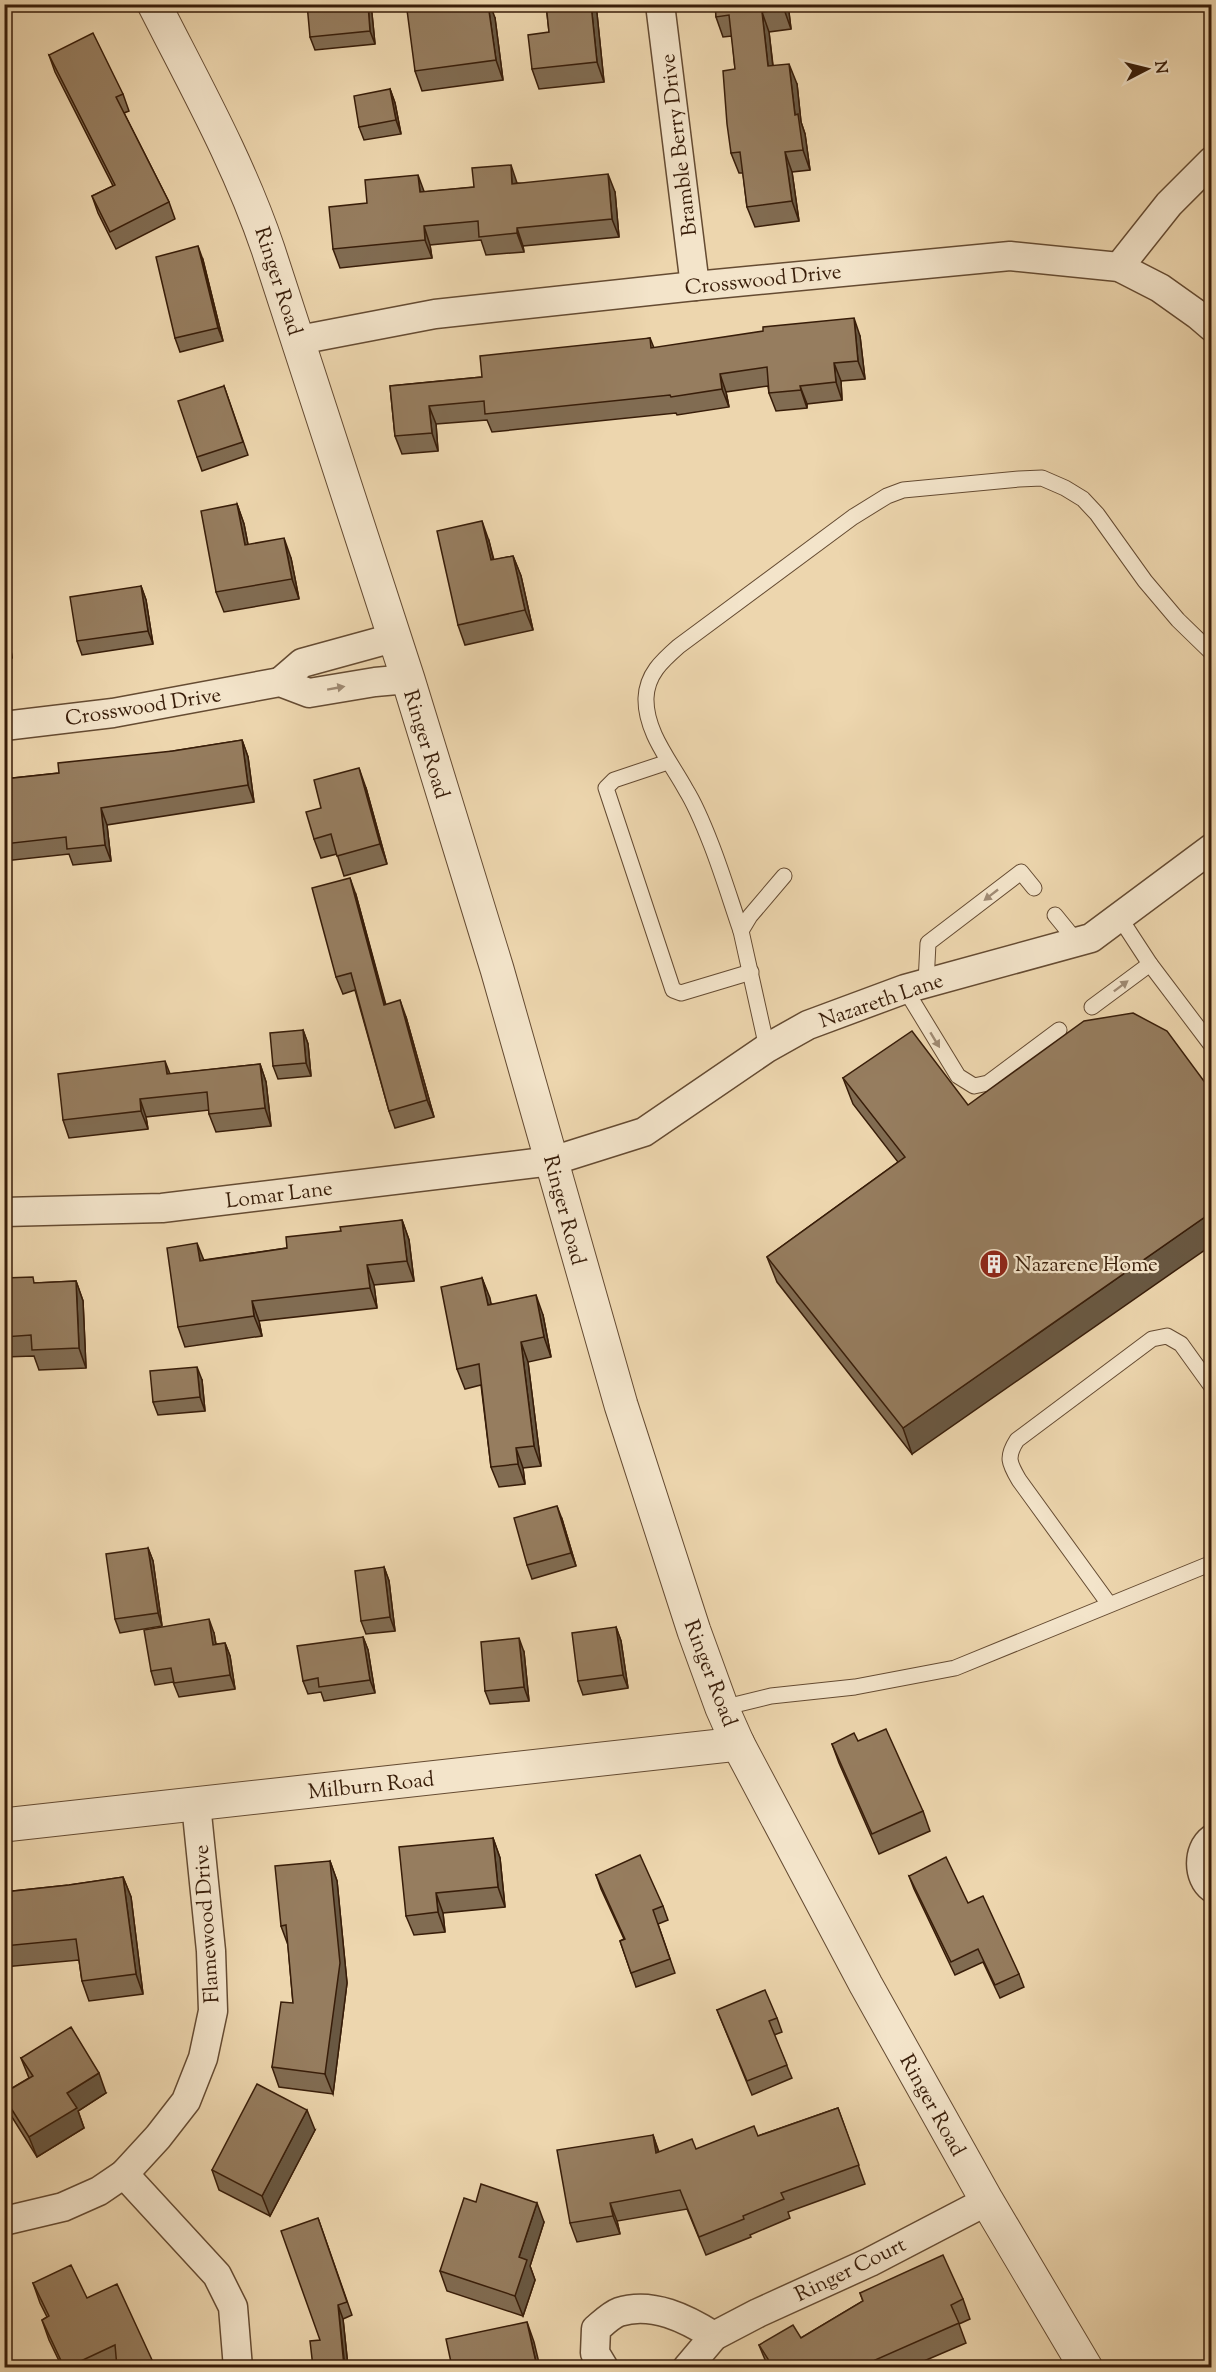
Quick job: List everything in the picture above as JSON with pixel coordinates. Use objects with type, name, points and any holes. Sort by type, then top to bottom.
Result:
[{"type":"street","name":"Ringer Road","points":[[154,4],[218,130],[255,210],[408,679],[497,969],[621,1405],[674,1570],[722,1708],[738,1744],[866,1985],[987,2201],[1086,2367]]},
{"type":"street","name":"Bramble Berry Drive","points":[[660,4],[695,286]]},
{"type":"street","points":[[1119,267],[1169,204],[1212,161]]},
{"type":"street","name":"Crosswood Drive","points":[[298,340],[435,314],[695,286],[1011,256],[1119,267],[1160,288],[1212,327]]},
{"type":"street","name":"Crosswood Drive","points":[[4,726],[114,713],[280,682],[302,663],[393,638]]},
{"type":"street","points":[[280,682],[309,693],[364,683],[408,679]]},
{"type":"street","name":"Nazareth Lane","points":[[552,1161],[644,1132],[767,1048],[808,1025],[916,986],[1091,938],[1118,915],[1212,848]]},
{"type":"street","name":"Lomar Lane","points":[[4,1212],[162,1209],[552,1161]]},
{"type":"street","name":"Milburn Road","points":[[4,1825],[738,1744]]},
{"type":"street","name":"Flamewood Drive","points":[[4,2221],[63,2207],[99,2191],[124,2174],[158,2138],[186,2100],[203,2058],[213,2011],[211,1951],[196,1804]]},
{"type":"street","points":[[1212,1839],[1207,1843],[1200,1862],[1205,1883],[1212,1888]]},
{"type":"street","points":[[124,2174],[217,2276],[233,2307],[238,2367]]},
{"type":"street","name":"Ringer Court","points":[[687,2367],[714,2337],[758,2313],[870,2262],[987,2201]]},
{"type":"street","points":[[604,2367],[595,2353],[596,2329],[618,2312],[641,2308],[683,2317],[714,2337]]},
{"type":"lane","points":[[767,1048],[741,931],[711,844],[687,790],[668,762],[650,723],[646,700],[648,681],[660,663],[679,646],[853,517],[886,496],[903,490],[1042,478],[1083,499],[1097,514],[1145,581],[1178,620],[1212,653]]},
{"type":"lane","points":[[668,762],[614,780],[606,788],[673,990],[681,993],[751,972]]},
{"type":"lane","points":[[1034,888],[1021,872],[928,943],[916,986],[958,1076],[974,1086],[988,1083],[1059,1030]]},
{"type":"lane","points":[[741,931],[750,916],[784,876]]},
{"type":"lane","points":[[1055,915],[1077,942]]},
{"type":"lane","points":[[1118,915],[1150,964],[1212,1046]]},
{"type":"lane","points":[[1092,1007],[1150,964]]},
{"type":"lane","points":[[1109,1604],[1019,1480],[1011,1466],[1009,1453],[1017,1440],[1152,1339],[1167,1336],[1181,1344],[1212,1387]]},
{"type":"lane","points":[[722,1708],[771,1696],[855,1687],[955,1668],[1212,1563]]},
{"type":"building","points":[[307,4],[368,4],[370,31],[310,37]]},
{"type":"building","points":[[441,4],[488,4],[496,60],[415,71],[407,10]]},
{"type":"building","points":[[546,4],[591,4],[597,62],[532,69],[528,35],[549,32]]},
{"type":"building","points":[[715,4],[783,4],[784,9],[762,12],[768,66],[789,64],[795,115],[798,114],[803,150],[785,152],[792,201],[747,207],[740,152],[731,153],[727,124],[723,71],[735,69],[729,15],[716,17]]},
{"type":"building","points":[[93,33],[123,94],[116,97],[169,202],[110,232],[92,196],[115,185],[49,55]]},
{"type":"building","points":[[390,89],[396,120],[359,127],[354,96]]},
{"type":"building","points":[[511,165],[512,184],[608,174],[612,219],[517,228],[517,233],[479,237],[478,221],[424,226],[425,240],[333,249],[329,207],[367,203],[365,180],[418,175],[420,192],[474,187],[472,168]]},
{"type":"building","points":[[198,246],[218,328],[175,338],[156,257]]},
{"type":"building","points":[[854,318],[858,361],[834,363],[836,382],[800,386],[801,390],[769,393],[767,367],[720,374],[722,389],[671,397],[670,395],[485,414],[484,401],[429,406],[432,433],[395,436],[390,386],[482,377],[480,356],[650,338],[651,348],[763,331],[763,327]]},
{"type":"building","points":[[224,386],[243,442],[197,457],[178,401]]},
{"type":"building","points":[[237,504],[245,545],[284,538],[292,579],[216,592],[201,511]]},
{"type":"building","points":[[482,521],[491,560],[513,556],[525,610],[458,625],[437,531]]},
{"type":"building","points":[[141,586],[148,631],[77,641],[70,597]]},
{"type":"building","points":[[242,740],[248,785],[101,808],[105,845],[67,849],[66,837],[4,844],[4,779],[59,773],[58,763],[173,751]]},
{"type":"building","points":[[359,768],[380,844],[337,856],[331,834],[314,839],[306,812],[321,808],[314,780]]},
{"type":"building","points":[[350,878],[384,1005],[400,1000],[427,1100],[389,1111],[351,973],[336,977],[312,888]]},
{"type":"building","name":"Nazarene Home","points":[[1133,1013],[1167,1031],[1212,1092],[1212,1212],[903,1428],[767,1257],[905,1157],[843,1078],[912,1031],[968,1105],[1084,1021]]},
{"type":"building","points":[[303,1030],[306,1063],[273,1066],[270,1033]]},
{"type":"building","points":[[165,1061],[167,1074],[260,1064],[265,1108],[209,1114],[207,1092],[140,1099],[141,1111],[63,1120],[58,1074]]},
{"type":"building","points":[[402,1220],[407,1261],[367,1265],[370,1288],[252,1301],[254,1316],[178,1327],[167,1248],[197,1243],[200,1261],[287,1248],[286,1237],[341,1231],[340,1227]]},
{"type":"building","points":[[33,1277],[34,1283],[76,1281],[79,1348],[32,1350],[31,1335],[4,1337],[4,1278]]},
{"type":"building","points":[[482,1278],[488,1305],[536,1295],[544,1337],[521,1342],[534,1446],[516,1448],[518,1464],[491,1467],[479,1364],[457,1369],[441,1287]]},
{"type":"building","points":[[197,1367],[200,1397],[153,1402],[150,1371]]},
{"type":"building","points":[[557,1506],[571,1553],[527,1565],[514,1518]]},
{"type":"building","points":[[148,1548],[158,1613],[115,1619],[106,1554]]},
{"type":"building","points":[[384,1567],[390,1617],[361,1621],[355,1571]]},
{"type":"building","points":[[209,1619],[213,1645],[225,1643],[230,1675],[174,1683],[171,1668],[151,1671],[144,1630]]},
{"type":"building","points":[[616,1627],[623,1675],[578,1681],[572,1633]]},
{"type":"building","points":[[363,1637],[370,1680],[319,1687],[318,1678],[303,1681],[297,1646]]},
{"type":"building","points":[[519,1638],[524,1687],[485,1691],[481,1642]]},
{"type":"building","points":[[886,1729],[923,1811],[872,1834],[832,1744],[854,1733],[858,1741]]},
{"type":"building","points":[[493,1838],[498,1887],[436,1893],[438,1912],[406,1916],[399,1847]]},
{"type":"building","points":[[640,1855],[663,1906],[653,1910],[670,1959],[631,1973],[620,1941],[625,1939],[596,1875]]},
{"type":"building","points":[[946,1857],[968,1903],[983,1896],[1019,1974],[995,1985],[978,1949],[951,1962],[909,1876]]},
{"type":"building","points":[[330,1861],[340,1963],[325,2074],[272,2067],[281,2002],[293,2003],[286,1925],[281,1926],[275,1866]]},
{"type":"building","points":[[123,1877],[136,1974],[82,1981],[76,1939],[4,1946],[4,1892]]},
{"type":"building","points":[[765,1990],[777,2018],[769,2021],[787,2065],[747,2081],[717,2010]]},
{"type":"building","points":[[71,2027],[99,2073],[67,2093],[77,2108],[29,2137],[4,2097],[4,2093],[33,2076],[21,2058]]},
{"type":"building","points":[[257,2084],[307,2110],[262,2196],[212,2170]]},
{"type":"building","points":[[838,2108],[859,2165],[781,2193],[784,2199],[743,2216],[744,2219],[699,2237],[680,2190],[610,2203],[613,2216],[570,2223],[557,2150],[653,2135],[656,2153],[692,2139],[696,2149],[754,2126],[758,2136]]},
{"type":"building","points":[[481,2184],[537,2203],[519,2257],[527,2260],[515,2296],[440,2271],[464,2198],[476,2202]]},
{"type":"building","points":[[318,2218],[347,2302],[338,2305],[344,2366],[352,2365],[352,2367],[313,2367],[310,2341],[320,2340],[281,2231]]},
{"type":"building","points":[[943,2255],[963,2299],[951,2305],[959,2323],[875,2360],[880,2367],[773,2367],[759,2345],[793,2325],[801,2338],[863,2301],[860,2293]]},
{"type":"building","points":[[71,2265],[87,2298],[117,2284],[153,2362],[160,2361],[160,2367],[117,2367],[115,2345],[64,2367],[42,2320],[49,2316],[33,2283]]},
{"type":"building","points":[[527,2322],[537,2367],[452,2367],[446,2339]]},
{"type":"place","name":"Nazarene Home","points":[[994,1264]]}]
